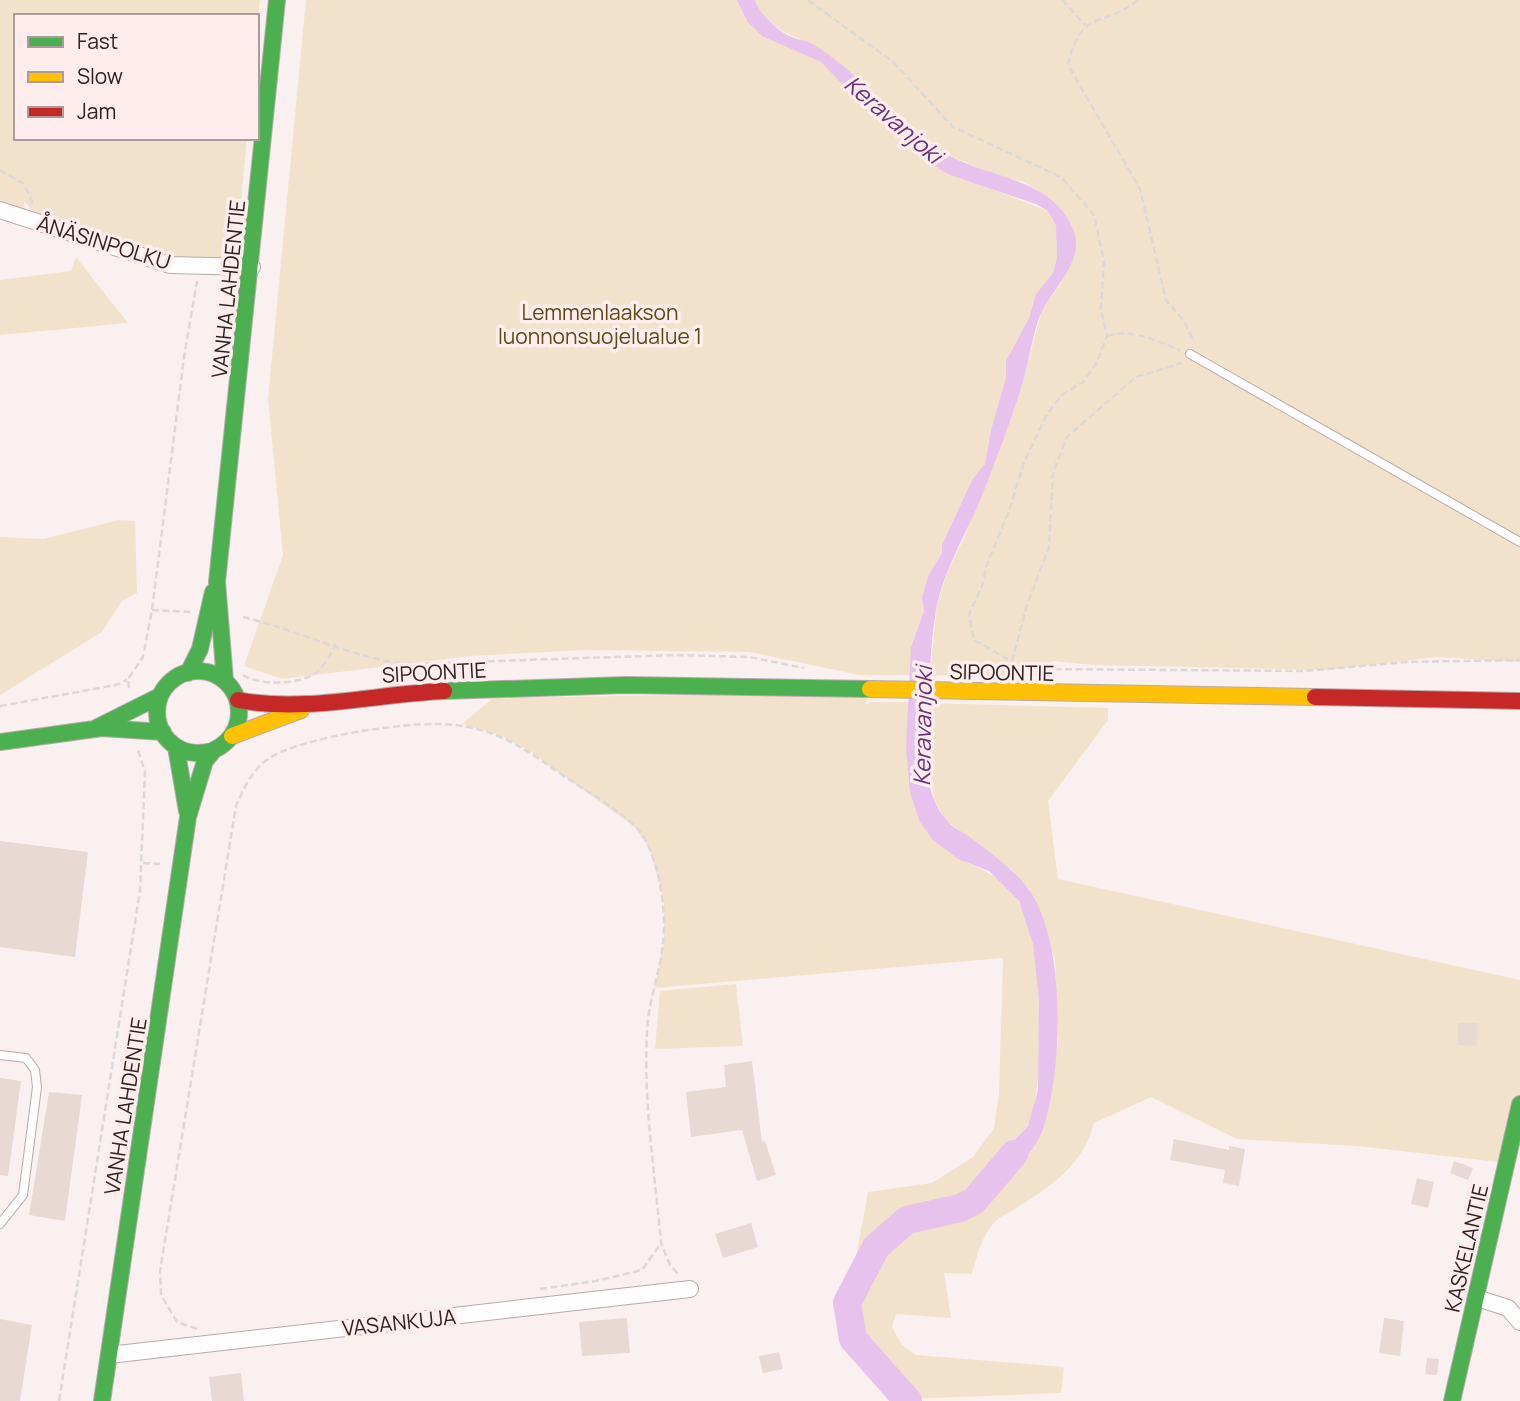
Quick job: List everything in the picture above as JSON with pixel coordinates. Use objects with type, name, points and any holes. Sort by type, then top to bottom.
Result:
[{"type":"main road","name":"VANHA LAHDENTIE","points":[[225,681],[218,583],[277,0]]},
{"type":"main road","name":"VANHA LAHDENTIE","points":[[188,673],[200,649],[209,600],[218,583]]},
{"type":"main road","points":[[208,672],[225,681],[238,700],[240,714],[232,736],[214,750],[189,753],[176,747],[163,732],[157,710],[160,696],[168,685],[188,673],[208,672]]},
{"type":"main road","name":"SIPOONTIE","points":[[238,700],[265,705],[316,704],[399,693],[626,685],[869,692],[1520,701]]},
{"type":"main road","points":[[94,730],[160,696]]},
{"type":"main road","name":"SIPOONTIE","points":[[232,736],[316,704]]},
{"type":"main road","points":[[0,742],[94,730],[134,729],[163,732]]},
{"type":"main road","name":"VANHA LAHDENTIE","points":[[176,747],[188,817]]},
{"type":"main road","name":"VANHA LAHDENTIE","points":[[102,1401],[188,817],[205,761],[214,750]]},
{"type":"main road","name":"KASKELANTIE","points":[[1452,1401],[1520,1104]]},
{"type":"street","name":"ÅNÄSINPOLKU","points":[[0,210],[170,265],[252,267]]},
{"type":"street","name":"VASANKUJA","points":[[109,1355],[690,1289]]},
{"type":"street","points":[[1476,1298],[1508,1308],[1520,1322]]},
{"type":"lane","points":[[1190,354],[1520,542]]},
{"type":"lane","points":[[0,1055],[26,1058],[35,1070],[37,1087],[23,1195],[0,1224]]},
{"type":"path","points":[[808,0],[893,62],[953,127],[1061,177],[1094,215],[1104,261],[1101,309],[1107,336],[1096,364],[1083,382],[1062,395],[1047,414],[1041,433],[1024,462],[1009,511],[986,564],[982,586],[969,614],[974,640],[1012,664],[1020,678]]},
{"type":"path","points":[[1062,0],[1085,25]]},
{"type":"path","points":[[1006,683],[1027,605],[1049,547],[1053,472],[1067,437],[1136,377],[1154,370],[1180,366],[1190,354],[1195,339],[1166,300],[1140,189],[1109,140],[1068,65],[1075,38],[1085,25],[1127,9],[1138,0]]},
{"type":"path","points":[[0,170],[24,184],[33,201],[29,220]]},
{"type":"path","points":[[0,706],[116,685],[128,679],[143,657],[152,610],[184,357],[200,267]]},
{"type":"path","points":[[1107,336],[1123,331],[1154,339],[1190,354]]},
{"type":"path","points":[[152,610],[197,612]]},
{"type":"path","points":[[243,617],[336,644],[383,661],[404,664],[676,655],[749,657],[815,671]]},
{"type":"path","points":[[240,673],[253,682],[267,684],[305,677],[318,672],[336,644]]},
{"type":"path","points":[[1032,673],[1044,669],[1137,667],[1305,671],[1406,663],[1520,660]]},
{"type":"path","points":[[128,679],[132,709]]},
{"type":"path","points":[[207,1332],[177,1322],[161,1295],[160,1271],[236,806],[247,781],[265,760],[310,743],[357,731],[419,724],[462,724],[502,736],[531,752],[636,827],[650,850],[664,901],[664,942],[647,1028],[646,1081],[662,1243],[670,1265],[690,1289]]},
{"type":"path","points":[[59,1401],[143,863],[141,831],[145,772],[134,729]]},
{"type":"path","points":[[143,863],[160,864]]},
{"type":"path","points":[[529,1290],[596,1281],[642,1270],[662,1243]]},
{"type":"green space","points":[[0,0],[260,0],[258,14],[14,14],[14,140],[247,140],[235,267],[200,267],[44,224],[24,201],[25,210],[0,202]]},
{"type":"green space","name":"Lemmenlaakson luonnonsuojelualue 1","points":[[306,0],[737,0],[747,21],[821,62],[863,106],[938,168],[1048,211],[1056,226],[1057,257],[1053,273],[1036,294],[1029,318],[1006,361],[1006,377],[991,430],[985,465],[972,480],[942,545],[942,553],[928,576],[922,597],[924,611],[911,646],[911,675],[859,675],[750,652],[585,650],[471,656],[282,679],[244,666],[283,555],[268,399]]},
{"type":"green space","points":[[755,0],[1520,0],[1520,662],[1438,657],[1326,670],[1092,665],[1052,661],[1050,665],[1038,666],[1006,678],[930,675],[937,604],[948,571],[964,538],[1023,380],[1042,310],[1061,283],[1076,245],[1044,195],[1025,182],[999,176],[945,154],[799,38],[772,24]]},
{"type":"green space","points":[[76,257],[128,323],[0,335],[0,280],[71,271]]},
{"type":"green space","points":[[118,520],[135,521],[137,593],[122,601],[102,632],[0,695],[0,537],[44,539]]},
{"type":"green space","points":[[869,692],[865,705],[871,702],[910,702],[906,747],[908,762],[958,859],[999,880],[1018,901],[1034,947],[1040,1044],[1035,1102],[1029,1123],[1018,1139],[994,1163],[971,1199],[905,1217],[872,1245],[852,1279],[868,1192],[932,1183],[973,1157],[994,1128],[999,1094],[1003,958],[655,988],[664,941],[664,901],[650,850],[636,828],[531,752],[502,736],[462,724],[493,698]]},
{"type":"green space","points":[[931,703],[1108,708],[1108,720],[1048,801],[1058,879],[1520,980],[1520,1104],[1507,1163],[1357,1146],[1237,1139],[1151,1097],[1094,1123],[1082,1151],[1064,1174],[993,1224],[982,1241],[972,1274],[944,1273],[951,1318],[896,1314],[892,1327],[902,1345],[916,1355],[1064,1367],[1061,1393],[910,1399],[856,1338],[850,1304],[879,1248],[908,1223],[959,1212],[1000,1188],[1028,1152],[1058,1045],[1055,959],[1030,890],[1011,870],[945,819],[934,799],[926,746]]},
{"type":"green space","points":[[736,984],[743,1046],[655,1049],[660,991]]},
{"type":"water","points":[[737,0],[755,0],[764,15],[779,30],[813,44],[833,58],[911,128],[945,153],[962,162],[1016,181],[1050,198],[1063,212],[1073,229],[1076,242],[1070,265],[1038,321],[1024,378],[1006,433],[979,503],[945,578],[936,610],[932,639],[926,749],[927,773],[933,797],[954,827],[999,860],[1027,887],[1040,910],[1055,971],[1057,1040],[1050,1104],[1040,1137],[1000,1188],[985,1180],[993,1164],[1028,1126],[1038,1090],[1039,999],[1033,944],[1019,901],[989,871],[958,859],[932,839],[920,822],[910,793],[906,747],[911,647],[924,611],[922,597],[928,576],[942,553],[942,545],[972,480],[985,464],[991,430],[1006,377],[1006,361],[1029,318],[1036,294],[1053,273],[1057,257],[1056,226],[1048,211],[1036,204],[950,175],[938,168],[863,106],[821,62],[762,36],[747,21]]},
{"type":"building","points":[[0,841],[88,852],[75,957],[0,947]]},
{"type":"building","points":[[1458,1023],[1478,1023],[1477,1046],[1458,1045]]},
{"type":"building","points":[[752,1061],[762,1142],[765,1141],[776,1175],[757,1181],[742,1130],[691,1137],[686,1092],[726,1087],[724,1065]]},
{"type":"building","points":[[0,1078],[21,1081],[8,1176],[0,1175]]},
{"type":"building","points":[[49,1092],[82,1095],[65,1221],[29,1215]]},
{"type":"building","points":[[1174,1139],[1229,1150],[1229,1146],[1245,1149],[1239,1186],[1223,1183],[1225,1170],[1170,1160]]},
{"type":"building","points":[[1454,1161],[1473,1168],[1468,1180],[1450,1173]]},
{"type":"building","points":[[1417,1178],[1434,1182],[1428,1208],[1411,1204]]},
{"type":"building","points":[[751,1223],[758,1247],[723,1258],[715,1234]]},
{"type":"building","points":[[627,1318],[630,1353],[582,1356],[579,1322]]},
{"type":"building","points":[[1384,1318],[1404,1321],[1400,1356],[1379,1353]]},
{"type":"building","points":[[0,1319],[32,1325],[20,1401],[0,1401]]},
{"type":"building","points":[[779,1352],[783,1369],[763,1373],[759,1356]]},
{"type":"building","points":[[1427,1358],[1439,1359],[1437,1375],[1425,1374]]},
{"type":"building","points":[[241,1373],[244,1401],[212,1401],[209,1377]]},
{"type":"waterway","name":"Keravanjoki","points":[[908,1401],[853,1339],[847,1303],[876,1247],[907,1220],[960,1208],[974,1201],[1014,1154]]},
{"type":"traffic: fast","points":[[225,681],[217,582],[277,0]]},
{"type":"traffic: fast","points":[[188,673],[200,649],[213,592]]},
{"type":"traffic: fast","points":[[198,671],[214,674],[227,683],[236,696],[239,712],[236,728],[227,741],[214,750],[198,753],[182,750],[169,741],[160,728],[157,712],[160,696],[169,683],[182,674],[198,671]]},
{"type":"traffic: fast","points":[[444,691],[626,685],[870,689]]},
{"type":"traffic: fast","points":[[96,728],[160,696]]},
{"type":"traffic: fast","points":[[0,742],[102,728],[163,732]]},
{"type":"traffic: fast","points":[[176,747],[187,811]]},
{"type":"traffic: fast","points":[[102,1401],[188,817],[205,761],[214,750]]},
{"type":"traffic: fast","points":[[1452,1401],[1520,1104]]},
{"type":"traffic: slow","points":[[870,689],[1315,697]]},
{"type":"traffic: slow","points":[[232,736],[301,710]]},
{"type":"traffic: jam","points":[[238,700],[315,704],[444,691]]},
{"type":"traffic: jam","points":[[1315,697],[1520,701]]}]
